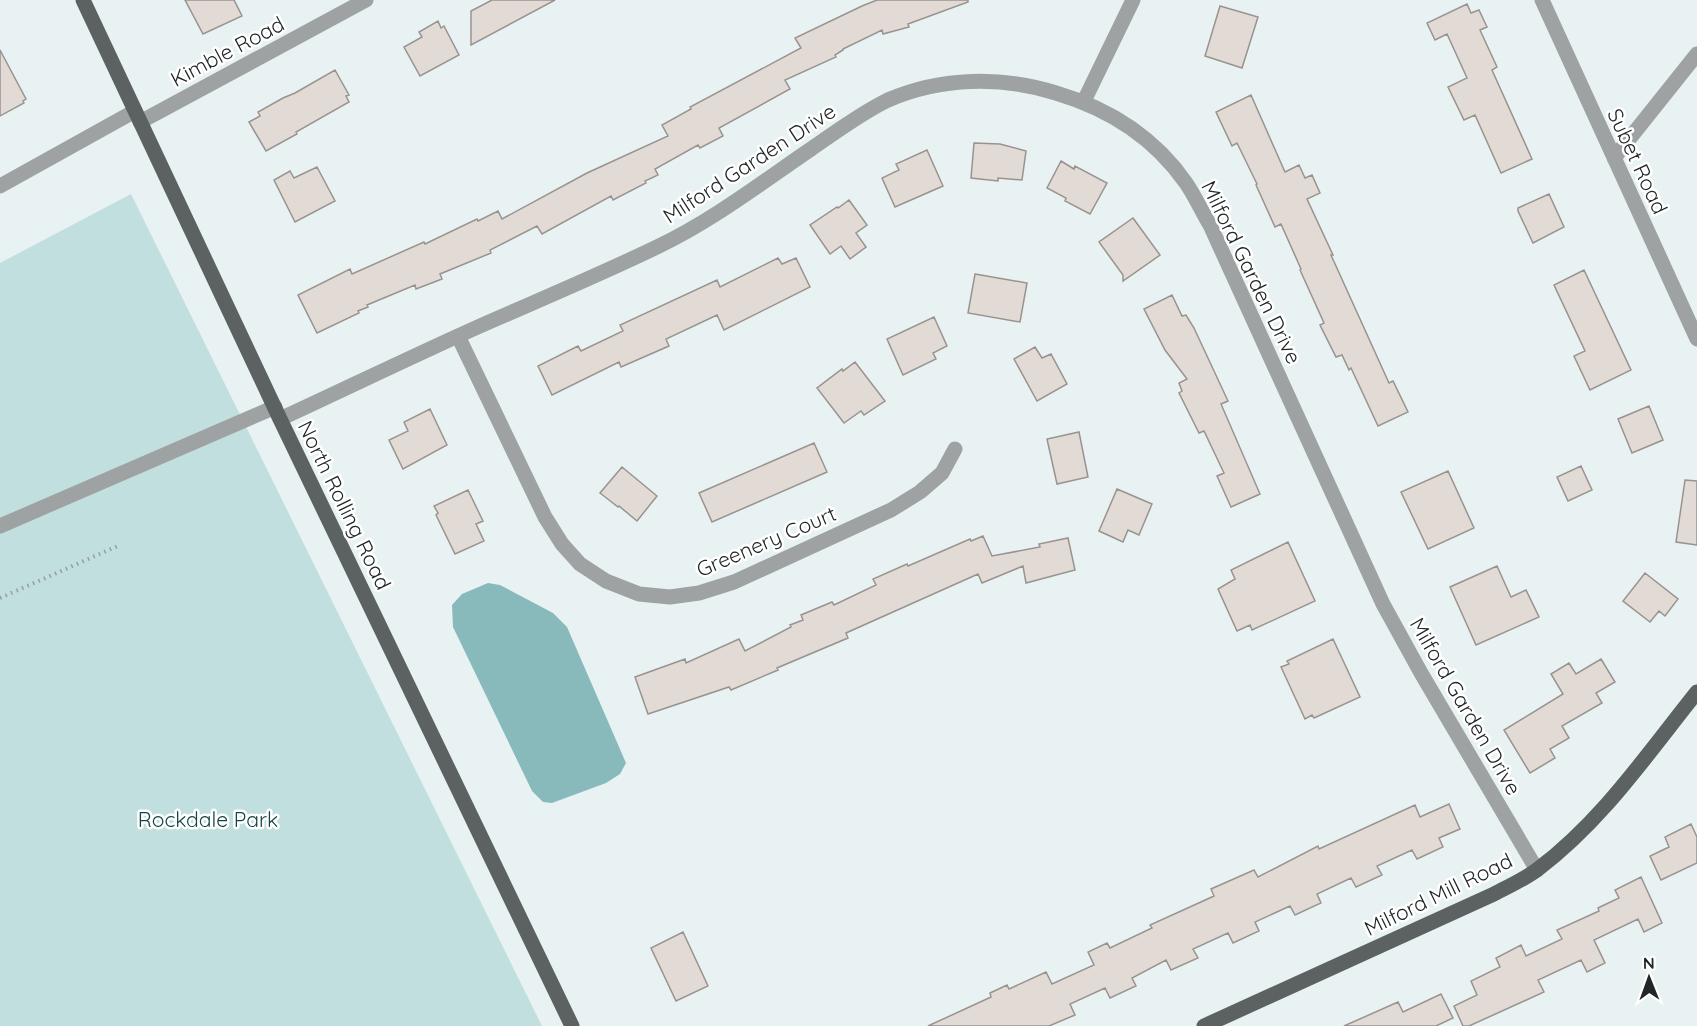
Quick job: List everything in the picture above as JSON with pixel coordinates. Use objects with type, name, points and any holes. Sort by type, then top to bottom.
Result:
[{"type":"main road","name":"North Rolling Road","points":[[83,0],[572,1026]]},
{"type":"main road","name":"Milford Mill Road","points":[[1204,1026],[1494,894],[1537,870],[1577,836],[1604,807],[1697,692]]},
{"type":"street","name":"Kimble Road","points":[[0,186],[366,0]]},
{"type":"street","points":[[1084,101],[1133,0]]},
{"type":"street","name":"Subet Road","points":[[1542,0],[1697,339]]},
{"type":"street","points":[[1614,158],[1697,54]]},
{"type":"street","name":"Milford Garden Drive","points":[[0,526],[278,413],[658,247],[717,213],[852,120],[889,100],[927,87],[964,82],[1002,81],[1036,87],[1084,101],[1125,123],[1158,149],[1186,184],[1210,225],[1383,604],[1537,870]]},
{"type":"street","name":"Greenery Court","points":[[458,336],[545,517],[562,544],[580,564],[606,581],[639,594],[670,597],[699,593],[734,582],[891,510],[920,492],[942,472],[955,449]]},
{"type":"path","points":[[0,598],[120,545]]},
{"type":"green space","name":"Rockdale Park","points":[[131,194],[542,1026],[0,1026],[0,263]]},
{"type":"water","points":[[488,583],[500,585],[553,613],[567,627],[626,763],[620,774],[606,783],[552,803],[543,802],[532,791],[453,627],[452,605],[462,594]]},
{"type":"building","points":[[185,0],[234,0],[242,16],[203,34]]},
{"type":"building","points":[[492,0],[555,0],[471,45],[471,11]]},
{"type":"building","points":[[877,0],[968,0],[968,2],[908,24],[909,27],[883,34],[882,30],[843,49],[835,55],[836,57],[785,80],[790,89],[719,128],[723,136],[700,148],[698,145],[655,169],[658,175],[613,200],[611,196],[542,234],[537,226],[490,250],[491,253],[440,274],[442,279],[416,289],[415,285],[367,305],[368,307],[358,311],[359,313],[317,333],[298,295],[350,269],[352,274],[498,211],[502,219],[587,173],[668,136],[662,125],[691,109],[690,107],[801,48],[795,38]]},
{"type":"building","points":[[1467,4],[1471,13],[1479,10],[1487,27],[1480,30],[1497,67],[1492,70],[1532,159],[1501,173],[1475,115],[1464,120],[1448,87],[1467,78],[1447,34],[1435,40],[1427,23]]},
{"type":"building","points":[[1220,6],[1258,17],[1242,68],[1205,56]]},
{"type":"building","points":[[438,21],[441,28],[444,26],[459,55],[420,76],[404,47],[422,37],[419,32]]},
{"type":"building","points":[[0,50],[26,99],[24,103],[0,116]]},
{"type":"building","points":[[335,70],[349,95],[346,96],[349,102],[266,151],[249,122],[260,116],[258,112]]},
{"type":"building","points":[[1251,95],[1285,172],[1299,165],[1305,178],[1312,175],[1320,193],[1307,199],[1389,383],[1393,381],[1408,412],[1378,426],[1351,368],[1349,370],[1342,355],[1336,357],[1320,325],[1324,323],[1281,224],[1275,227],[1237,143],[1232,146],[1216,112]]},
{"type":"building","points":[[974,143],[1000,144],[1026,151],[1022,180],[998,178],[998,181],[971,178]]},
{"type":"building","points":[[927,150],[943,186],[895,207],[882,178],[899,170],[896,164]]},
{"type":"building","points":[[1061,161],[1107,183],[1090,214],[1065,201],[1066,198],[1047,188]]},
{"type":"building","points":[[317,167],[335,201],[295,222],[274,180],[290,171],[294,178]]},
{"type":"building","points":[[1549,194],[1564,227],[1533,243],[1518,208]]},
{"type":"building","points":[[849,200],[867,225],[856,233],[866,247],[850,259],[841,246],[830,254],[810,225]]},
{"type":"building","points":[[1133,218],[1160,255],[1123,281],[1123,275],[1099,242]]},
{"type":"building","points":[[778,258],[782,264],[796,258],[810,287],[724,330],[717,315],[666,339],[669,346],[621,367],[619,362],[552,395],[538,366],[578,346],[581,351],[623,331],[620,325],[717,280],[720,287]]},
{"type":"building","points":[[1584,270],[1631,370],[1590,390],[1574,356],[1585,351],[1554,285]]},
{"type":"building","points":[[975,274],[1027,283],[1020,322],[968,313]]},
{"type":"building","points":[[1172,295],[1182,316],[1186,315],[1194,328],[1228,401],[1221,404],[1260,494],[1231,507],[1217,476],[1224,473],[1204,431],[1199,433],[1179,393],[1182,391],[1179,383],[1187,379],[1165,350],[1144,309]]},
{"type":"building","points":[[934,317],[947,346],[933,353],[936,359],[903,375],[887,339]]},
{"type":"building","points":[[1035,347],[1042,358],[1051,354],[1067,384],[1037,401],[1014,359]]},
{"type":"building","points":[[855,362],[885,401],[864,415],[861,411],[844,423],[817,388]]},
{"type":"building","points":[[1649,406],[1663,440],[1632,453],[1618,419]]},
{"type":"building","points":[[430,409],[447,445],[403,469],[389,440],[408,431],[404,422]]},
{"type":"building","points":[[1079,432],[1088,477],[1057,484],[1047,439]]},
{"type":"building","points":[[814,443],[827,472],[712,522],[699,493]]},
{"type":"building","points":[[1581,466],[1592,490],[1568,501],[1557,477]]},
{"type":"building","points":[[622,467],[657,496],[637,521],[600,493]]},
{"type":"building","points":[[1448,471],[1474,528],[1428,549],[1401,492]]},
{"type":"building","points":[[1685,480],[1697,481],[1697,545],[1676,542]]},
{"type":"building","points":[[1117,489],[1152,504],[1139,535],[1128,530],[1123,542],[1099,531]]},
{"type":"building","points":[[468,490],[483,521],[476,524],[484,541],[455,554],[434,506]]},
{"type":"building","points":[[983,536],[992,556],[1040,547],[1039,544],[1068,538],[1075,570],[1026,583],[1023,566],[982,583],[978,574],[846,633],[848,638],[731,690],[729,687],[648,714],[635,677],[685,659],[686,663],[739,639],[745,651],[803,620],[801,615],[832,602],[834,605],[876,585],[873,579],[970,539],[971,541]]},
{"type":"building","points":[[1288,542],[1315,601],[1252,630],[1250,625],[1237,631],[1218,589],[1235,579],[1231,570]]},
{"type":"building","points":[[1497,566],[1511,597],[1526,590],[1539,617],[1476,645],[1450,587]]},
{"type":"building","points":[[1645,573],[1678,599],[1665,616],[1659,611],[1650,622],[1623,601]]},
{"type":"building","points":[[1333,639],[1360,697],[1314,718],[1312,715],[1305,719],[1281,667],[1289,664],[1287,661]]},
{"type":"building","points":[[1601,659],[1615,682],[1596,693],[1602,703],[1562,726],[1569,738],[1550,749],[1555,758],[1530,773],[1504,730],[1563,694],[1551,674],[1569,663],[1576,674]]},
{"type":"building","points":[[1449,804],[1460,829],[1439,838],[1443,847],[1417,859],[1412,850],[1377,866],[1382,875],[1356,887],[1351,878],[1317,894],[1321,903],[1295,915],[1290,906],[1255,922],[1259,931],[1233,943],[1228,933],[1193,949],[1198,958],[1171,970],[1166,960],[1132,978],[1136,986],[1110,998],[1105,988],[1070,1004],[1075,1015],[1049,1026],[928,1026],[991,997],[990,993],[1007,985],[1009,989],[1046,972],[1052,984],[1094,965],[1088,952],[1107,943],[1110,948],[1152,928],[1150,925],[1214,896],[1211,889],[1254,870],[1258,877],[1318,846],[1319,849],[1415,805],[1420,817]]},
{"type":"building","points":[[1691,824],[1697,837],[1697,863],[1661,880],[1650,856],[1669,847],[1665,837]]},
{"type":"building","points":[[1641,877],[1662,923],[1644,932],[1638,919],[1594,940],[1605,963],[1587,972],[1581,960],[1538,980],[1544,992],[1469,1026],[1463,1026],[1454,1006],[1477,995],[1471,981],[1500,967],[1496,958],[1521,945],[1526,956],[1562,939],[1557,930],[1599,911],[1598,908],[1619,898],[1615,890]]},
{"type":"building","points":[[683,932],[708,986],[676,1001],[651,948]]},
{"type":"building","points":[[1441,994],[1453,1018],[1436,1026],[1344,1026],[1398,1002],[1403,1012]]}]
